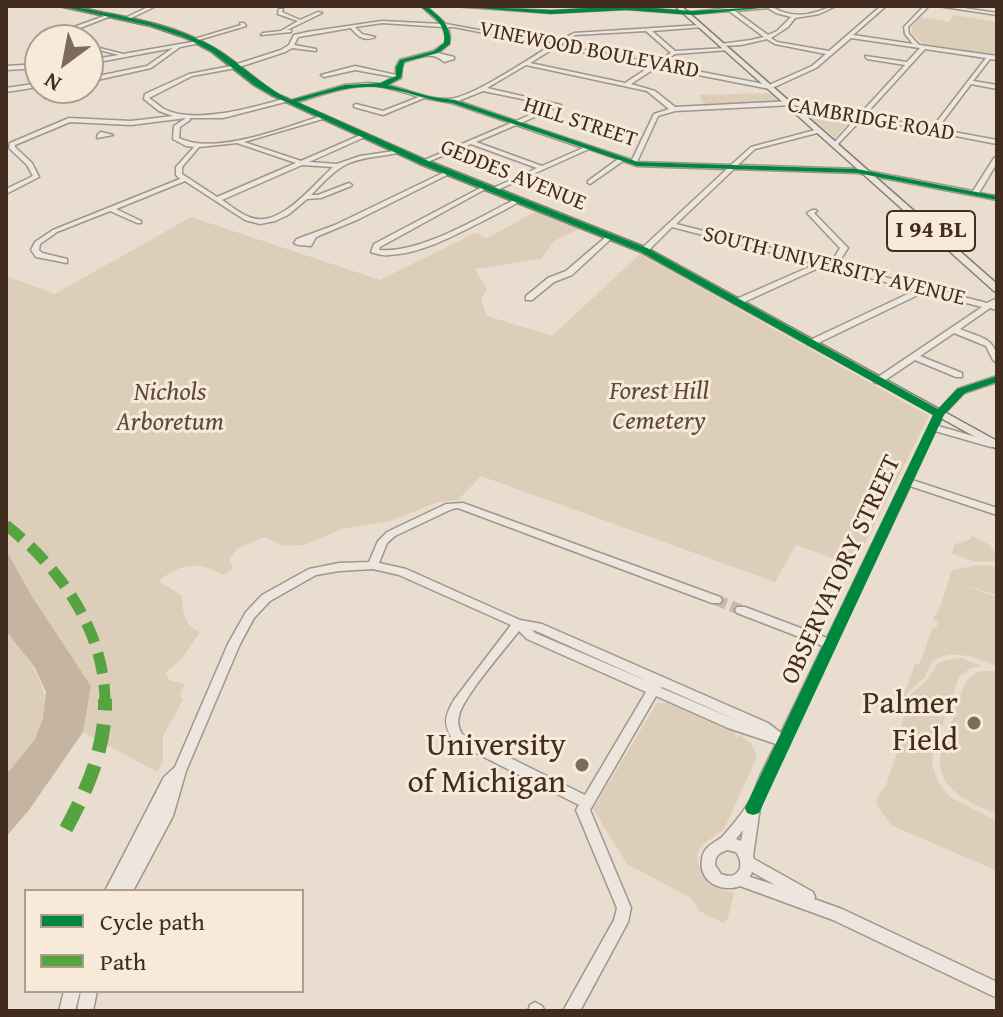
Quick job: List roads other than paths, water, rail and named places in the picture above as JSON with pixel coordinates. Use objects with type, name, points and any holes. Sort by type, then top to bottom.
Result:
[{"type":"main road","name":"GEDDES AVENUE","points":[[62,6],[125,19],[196,41],[258,87],[423,162],[644,250],[995,446]]},
{"type":"main road","name":"I 94 BL","points":[[678,6],[997,289]]},
{"type":"street","points":[[125,19],[154,6]]},
{"type":"street","points":[[399,77],[402,61],[432,53],[447,44],[449,33],[445,25],[423,6]]},
{"type":"street","points":[[455,6],[551,12],[638,9],[686,13],[779,6]]},
{"type":"street","points":[[583,6],[595,10]]},
{"type":"street","points":[[769,7],[793,18],[818,15],[834,6]]},
{"type":"street","points":[[770,88],[811,69],[884,6]]},
{"type":"street","points":[[920,46],[906,29],[927,6]]},
{"type":"street","points":[[940,6],[997,14]]},
{"type":"street","points":[[985,12],[991,6]]},
{"type":"street","points":[[728,8],[766,38],[780,45],[830,53]]},
{"type":"street","points":[[281,10],[280,13],[298,20]]},
{"type":"street","points":[[263,34],[283,30],[298,20],[320,13]]},
{"type":"street","points":[[87,24],[109,16]]},
{"type":"street","points":[[626,85],[674,53],[766,38],[786,29],[793,18]]},
{"type":"street","name":"VINEWOOD BOULEVARD","points":[[302,34],[382,22],[445,25],[770,88]]},
{"type":"street","points":[[352,26],[359,35]]},
{"type":"street","points":[[453,101],[482,89],[575,34],[701,26]]},
{"type":"street","points":[[647,29],[674,53]]},
{"type":"street","points":[[283,30],[302,34]]},
{"type":"street","points":[[104,59],[179,45],[219,32]]},
{"type":"street","points":[[291,46],[294,38],[302,34]]},
{"type":"street","points":[[850,36],[997,58]]},
{"type":"street","points":[[104,77],[149,67],[179,45]]},
{"type":"street","points":[[170,116],[146,98],[147,95],[191,75],[262,60],[291,46],[314,50]]},
{"type":"street","points":[[835,145],[909,64],[920,46]]},
{"type":"street","points":[[104,50],[125,55]]},
{"type":"street","points":[[432,53],[442,57]]},
{"type":"street","points":[[867,57],[909,64]]},
{"type":"street","points":[[933,130],[989,57]]},
{"type":"street","points":[[525,63],[653,91],[662,104],[674,109]]},
{"type":"street","points":[[324,75],[355,68],[399,77]]},
{"type":"street","points":[[382,85],[399,77]]},
{"type":"street","points":[[969,82],[997,87]]},
{"type":"street","name":"HILL STREET","points":[[131,123],[170,116],[232,115],[351,86],[382,85],[422,98],[453,101],[634,163],[865,172],[997,198]]},
{"type":"street","points":[[423,162],[558,105],[482,89]]},
{"type":"street","points":[[356,106],[383,113],[422,98]]},
{"type":"street","name":"CAMBRIDGE ROAD","points":[[674,109],[786,103],[997,142]]},
{"type":"street","points":[[634,163],[656,115],[674,109]]},
{"type":"street","points":[[193,116],[178,125],[176,139],[196,148],[324,117]]},
{"type":"street","points":[[6,192],[36,175],[12,144],[69,120],[131,123]]},
{"type":"street","points":[[109,134],[131,123]]},
{"type":"street","points":[[644,250],[753,148],[819,131]]},
{"type":"street","points":[[218,199],[365,135]]},
{"type":"street","points":[[235,141],[302,163],[338,166],[399,151]]},
{"type":"street","points":[[471,142],[542,168]]},
{"type":"street","points":[[196,148],[177,170],[185,179],[247,219],[259,222],[276,218],[307,197],[338,166]]},
{"type":"street","points":[[518,200],[448,235],[387,254],[378,254],[374,250],[490,189],[587,148]]},
{"type":"street","points":[[975,194],[997,158]]},
{"type":"street","points":[[590,182],[621,160]]},
{"type":"street","points":[[313,237],[341,227],[370,208],[449,172]]},
{"type":"street","points":[[64,261],[39,255],[35,250],[37,243],[46,235],[185,179]]},
{"type":"street","points":[[888,193],[893,186],[911,181]]},
{"type":"street","points":[[307,197],[321,197],[349,185]]},
{"type":"street","points":[[111,209],[139,222]]},
{"type":"street","points":[[814,211],[810,213],[820,226],[844,248],[833,266]]},
{"type":"street","name":"SOUTH UNIVERSITY AVENUE","points":[[671,225],[994,305]]},
{"type":"street","points":[[529,298],[553,278],[569,273],[609,237]]},
{"type":"street","points":[[737,302],[822,264]]},
{"type":"street","points":[[811,343],[924,289]]},
{"type":"street","points":[[878,381],[994,305]]},
{"type":"street","points":[[955,330],[989,344],[996,372]]},
{"type":"street","points":[[915,357],[959,375]]},
{"type":"street","name":"OBSERVATORY STREET","points":[[723,845],[753,808],[939,414],[961,391],[996,372]]},
{"type":"street","points":[[934,428],[995,446]]},
{"type":"street","points":[[907,482],[997,512]]},
{"type":"street","points":[[373,565],[381,545],[391,534],[446,507],[459,505],[716,600]]},
{"type":"street","points":[[126,889],[166,816],[180,771],[216,683],[245,623],[266,598],[313,572],[373,565],[402,572],[518,624],[538,627],[760,736],[783,741]]},
{"type":"street","points":[[741,610],[831,644]]},
{"type":"street","points":[[518,624],[453,711],[454,733],[458,738],[587,803]]},
{"type":"street","points":[[571,1011],[621,922],[624,908],[583,810],[657,685]]},
{"type":"street","points":[[113,889],[169,781],[180,771]]},
{"type":"street","name":"OBSERVATORY STREET","points":[[747,860],[753,808]]},
{"type":"street","points":[[837,914],[741,880],[722,880],[708,868],[709,852],[723,845],[737,848],[747,860],[837,914],[997,990]]},
{"type":"street","points":[[741,880],[746,876],[747,860]]},
{"type":"tunnel","points":[[716,600],[741,610]]},
{"type":"place","name":"Palmer Field","points":[[974,723]]},
{"type":"place","name":"University of Michigan","points":[[582,765]]},
{"type":"park label","name":"Forest Hill Cemetery","points":[[659,407]]},
{"type":"park label","name":"Nichols Arboretum","points":[[170,408]]}]
